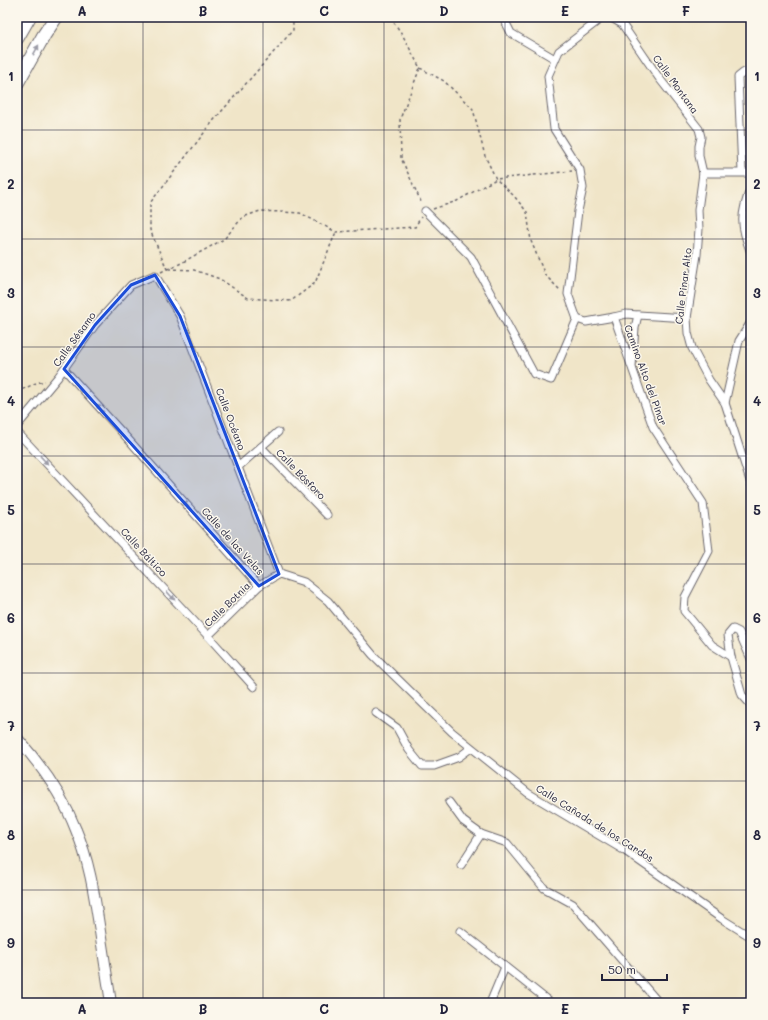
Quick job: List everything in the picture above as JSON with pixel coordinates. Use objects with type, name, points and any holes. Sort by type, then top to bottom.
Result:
[{"type":"highway","points":[[17,38],[29,17]]},
{"type":"highway","points":[[17,83],[56,17]]},
{"type":"main road","points":[[17,738],[35,758],[58,793],[76,830],[86,860],[93,889],[111,1003]]},
{"type":"street","points":[[503,17],[511,34],[555,60]]},
{"type":"street","points":[[425,211],[471,257],[534,374],[551,380],[577,319],[568,294],[578,211],[583,188],[580,170],[554,129],[548,76],[559,51],[604,17]]},
{"type":"street","name":"Calle Montana","points":[[610,17],[622,24],[659,78],[699,129],[701,137],[699,156],[703,173]]},
{"type":"street","points":[[742,172],[738,78],[743,73],[751,69]]},
{"type":"street","points":[[703,173],[751,172]]},
{"type":"street","name":"Calle Pinar Alto","points":[[703,173],[698,210],[699,229],[697,254],[687,318],[688,333],[692,348],[709,380],[725,403],[751,484]]},
{"type":"street","points":[[751,187],[744,206],[742,222],[745,238],[751,253]]},
{"type":"street","name":"Calle Sésamo","points":[[17,426],[64,370],[95,325],[131,285],[155,275]]},
{"type":"street","name":"Calle Océano","points":[[155,275],[180,316],[279,574]]},
{"type":"street","points":[[614,317],[626,314],[638,316],[687,318]]},
{"type":"street","points":[[632,370],[635,328],[638,316]]},
{"type":"street","name":"Camino Alto del Pinar","points":[[577,319],[586,322],[614,317],[653,426],[703,502],[709,550],[685,597],[684,611],[712,645],[730,657]]},
{"type":"street","points":[[725,403],[739,341],[751,322]]},
{"type":"street","name":"Calle de las Velas","points":[[64,370],[128,439],[259,586],[279,574],[304,582],[328,601],[373,655],[452,732],[471,748]]},
{"type":"street","name":"Calle Báltico","points":[[17,432],[254,687]]},
{"type":"street","points":[[238,467],[278,432]]},
{"type":"street","name":"Calle Bósforo","points":[[261,447],[327,515]]},
{"type":"street","name":"Calle Botnia","points":[[208,636],[259,586]]},
{"type":"street","points":[[751,658],[740,632],[734,629],[728,635],[730,657],[742,696],[751,706]]},
{"type":"street","points":[[376,714],[398,728],[409,750],[422,766],[434,766],[459,757],[471,748]]},
{"type":"street","name":"Calle Cañada de los Cardos","points":[[471,748],[528,793],[626,851],[722,919],[751,937]]},
{"type":"street","points":[[449,802],[463,821],[481,834],[507,843],[544,888],[573,904],[659,1003]]},
{"type":"street","points":[[461,865],[481,834]]},
{"type":"street","points":[[460,931],[551,1003]]},
{"type":"street","points":[[490,1003],[504,967]]},
{"type":"path","points":[[167,269],[150,230],[150,203],[214,120],[293,30],[293,17]]},
{"type":"path","points":[[390,17],[402,34],[420,68],[444,81],[473,109],[485,156],[496,179],[514,196],[527,212],[531,241],[545,275],[562,294]]},
{"type":"path","points":[[420,68],[400,119],[401,158],[425,211]]},
{"type":"path","points":[[155,275],[174,267],[224,239],[243,217],[260,211],[300,213],[336,232],[415,226],[425,211],[457,200],[496,179],[580,170]]},
{"type":"path","points":[[167,269],[194,270],[220,279],[248,298],[292,301],[315,283],[336,232]]},
{"type":"path","points":[[17,392],[36,383],[58,377]]},
{"type":"highlighted area","points":[[155,275],[180,316],[279,574],[259,586],[64,369],[95,325],[131,285]]}]
